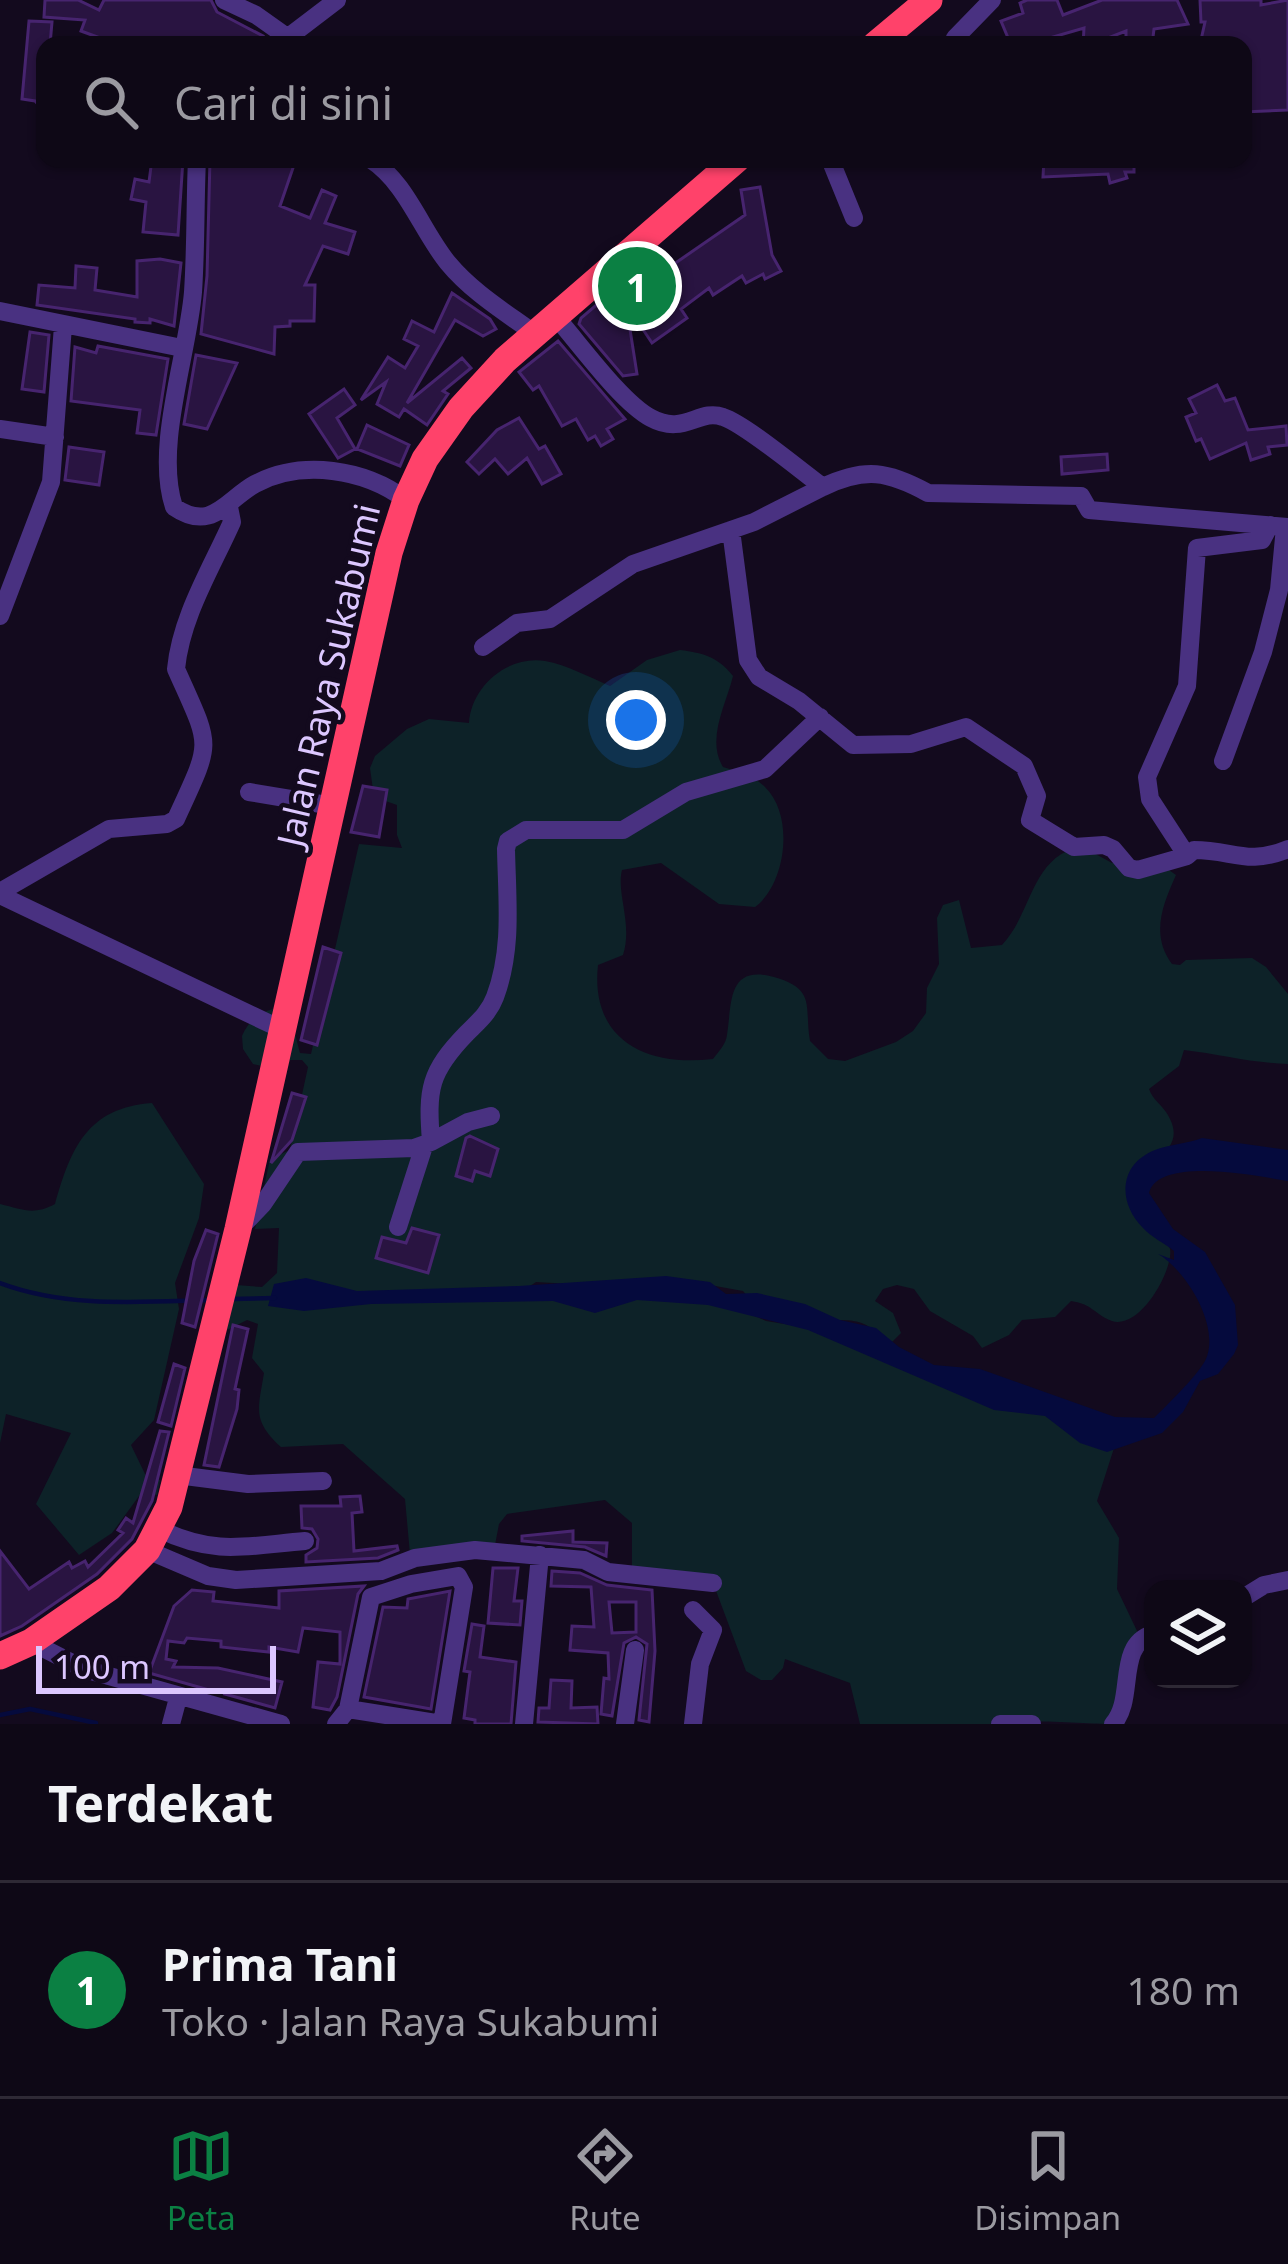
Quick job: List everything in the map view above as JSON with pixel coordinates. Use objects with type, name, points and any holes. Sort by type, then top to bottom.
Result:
[{"type":"highway","points":[[886,36],[929,0]]},
{"type":"highway","name":"Jalan Raya Sukabumi","points":[[153,1539],[177,1475],[230,1263],[389,553],[406,500],[425,459],[461,408],[545,325],[727,168]]},
{"type":"highway","points":[[0,1655],[31,1642],[109,1588],[153,1539]]},
{"type":"street","points":[[224,0],[256,15],[277,36]]},
{"type":"street","points":[[289,36],[337,0]]},
{"type":"street","points":[[957,36],[992,0]]},
{"type":"street","points":[[197,168],[193,296],[167,472],[174,507],[187,515],[206,516],[229,507],[258,483],[286,473],[350,473],[382,482],[406,500]]},
{"type":"street","points":[[378,168],[406,198],[445,260],[468,285],[545,325],[636,407],[653,419],[677,426],[703,417],[724,417],[823,487]]},
{"type":"street","points":[[834,168],[854,218]]},
{"type":"street","points":[[0,311],[182,348]]},
{"type":"street","points":[[0,616],[51,482],[63,326]]},
{"type":"street","points":[[0,429],[56,437]]},
{"type":"street","points":[[483,647],[517,623],[550,619],[633,563],[731,530],[857,475],[884,474],[928,493],[1081,496],[1089,510],[1281,527]]},
{"type":"street","points":[[0,894],[109,829],[176,819],[206,742],[176,669],[177,657],[185,626],[232,522],[229,507]]},
{"type":"street","points":[[1223,761],[1280,590],[1281,527]]},
{"type":"street","points":[[1187,856],[1150,799],[1148,777],[1187,686],[1195,556],[1202,546],[1247,544],[1281,527]]},
{"type":"street","points":[[731,530],[744,651],[758,677],[820,717],[853,746],[911,744],[966,727],[1024,766],[1036,796],[1030,820],[1074,847],[1104,845],[1138,870],[1194,850],[1250,859],[1288,849]]},
{"type":"street","points":[[398,1227],[428,1144],[434,1073],[445,1055],[488,1012],[507,957],[508,841],[526,830],[622,830],[686,792],[765,769],[820,717]]},
{"type":"street","points":[[249,792],[333,806]]},
{"type":"street","points":[[0,894],[283,1030]]},
{"type":"street","points":[[238,1229],[263,1204],[298,1152],[428,1144],[468,1122],[491,1116]]},
{"type":"street","points":[[177,1475],[248,1484],[323,1481]]},
{"type":"street","points":[[153,1539],[209,1548],[305,1541]]},
{"type":"street","points":[[153,1539],[208,1576],[236,1580],[381,1571],[416,1558],[475,1550],[584,1560],[608,1572],[712,1583]]},
{"type":"street","points":[[524,1724],[540,1555]]},
{"type":"street","points":[[458,1576],[464,1580],[442,1724],[342,1717],[371,1598],[411,1584],[458,1576]]},
{"type":"street","points":[[1252,1592],[1288,1580]]},
{"type":"street","points":[[693,1724],[700,1664],[713,1630],[694,1610]]},
{"type":"street","points":[[1113,1724],[1124,1705],[1132,1647],[1144,1637]]},
{"type":"street","points":[[31,1642],[84,1669],[252,1721],[281,1724]]},
{"type":"street","points":[[625,1724],[635,1650]]},
{"type":"street","points":[[171,1724],[178,1698]]},
{"type":"street","points":[[1000,1724],[1032,1724]]},
{"type":"shaded area","points":[[680,650],[710,657],[733,676],[717,734],[718,756],[723,767],[765,787],[780,815],[783,849],[774,883],[755,907],[719,904],[661,863],[622,870],[626,943],[623,955],[598,965],[598,991],[613,1030],[627,1043],[666,1058],[713,1059],[726,1038],[735,989],[748,976],[759,974],[788,982],[803,994],[810,1041],[828,1059],[845,1061],[896,1042],[913,1031],[926,1013],[927,988],[939,964],[937,918],[943,905],[959,900],[971,948],[1002,945],[1042,874],[1064,852],[1081,846],[1112,863],[1156,861],[1176,875],[1160,931],[1172,964],[1252,958],[1288,994],[1288,1064],[1184,1050],[1179,1066],[1149,1089],[1166,1112],[1174,1135],[1166,1152],[1132,1179],[1133,1197],[1142,1218],[1166,1240],[1170,1258],[1153,1296],[1123,1321],[1112,1321],[1071,1301],[1055,1317],[1022,1320],[1009,1335],[982,1348],[973,1336],[930,1311],[914,1289],[897,1285],[883,1289],[875,1301],[893,1313],[901,1333],[891,1343],[862,1323],[820,1319],[796,1306],[749,1298],[743,1291],[682,1280],[670,1285],[665,1279],[606,1286],[536,1282],[521,1292],[485,1293],[475,1288],[483,1301],[553,1299],[595,1312],[637,1298],[741,1310],[766,1321],[809,1328],[994,1409],[1045,1414],[1083,1442],[1115,1445],[1097,1501],[1119,1538],[1117,1589],[1138,1633],[1130,1645],[1126,1705],[1107,1724],[860,1724],[850,1683],[785,1659],[772,1680],[761,1680],[746,1671],[712,1580],[632,1572],[632,1523],[605,1500],[507,1514],[499,1524],[495,1545],[485,1555],[410,1554],[405,1499],[343,1444],[281,1447],[265,1429],[259,1406],[264,1373],[252,1358],[258,1324],[247,1320],[221,1333],[208,1333],[207,1314],[223,1284],[262,1287],[277,1273],[279,1228],[255,1229],[270,1159],[290,1150],[308,1067],[302,1060],[290,1060],[281,1078],[271,1068],[253,1064],[243,1049],[242,1036],[258,1016],[283,1008],[300,1053],[311,1054],[359,844],[402,848],[397,805],[374,797],[370,768],[375,756],[407,729],[429,719],[469,723],[484,686],[517,663],[545,661],[610,686],[647,660]]},
{"type":"shaded area","points":[[152,1103],[204,1184],[199,1218],[175,1283],[179,1309],[154,1420],[131,1445],[146,1476],[160,1480],[157,1495],[142,1492],[112,1533],[79,1555],[36,1504],[71,1433],[6,1414],[0,1443],[0,1204],[34,1211],[55,1204],[85,1134],[112,1113]]},
{"type":"shaded area","points":[[1202,1138],[1288,1150],[1288,1181],[1189,1172],[1157,1182],[1149,1193],[1173,1229],[1205,1252],[1235,1305],[1238,1345],[1218,1374],[1200,1381],[1183,1412],[1162,1433],[1107,1452],[1080,1443],[1045,1416],[994,1410],[808,1330],[708,1305],[637,1300],[595,1313],[553,1301],[371,1304],[304,1311],[268,1306],[274,1284],[306,1278],[357,1291],[666,1276],[710,1282],[726,1294],[757,1293],[805,1304],[840,1320],[876,1328],[899,1347],[934,1365],[980,1369],[1115,1417],[1154,1418],[1205,1361],[1209,1333],[1190,1286],[1158,1254],[1174,1260],[1174,1251],[1135,1218],[1126,1184],[1143,1156]]},
{"type":"building","points":[[45,0],[78,0],[99,10],[104,0],[211,0],[217,12],[263,36],[95,36],[81,31],[85,20],[44,17]]},
{"type":"building","points":[[1057,0],[1063,15],[1102,0],[1177,0],[1188,24],[1154,29],[1153,36],[1126,36],[1126,31],[1084,36],[1084,28],[1056,36],[1007,36],[1001,21],[1023,13],[1020,3]]},
{"type":"building","points":[[1200,0],[1261,0],[1261,5],[1288,0],[1288,110],[1252,112],[1252,36],[1202,36],[1205,22],[1201,22]]},
{"type":"building","points":[[29,21],[52,22],[51,36],[36,36],[36,102],[22,99]]},
{"type":"building","points":[[151,168],[182,168],[178,235],[143,232],[146,202],[131,199],[135,179],[149,182]]},
{"type":"building","points":[[210,168],[293,168],[280,206],[310,218],[322,190],[336,196],[325,223],[355,232],[348,254],[323,246],[305,285],[315,285],[314,321],[290,321],[290,326],[275,327],[274,354],[201,334]]},
{"type":"building","points":[[1044,168],[1134,168],[1134,172],[1125,172],[1127,178],[1110,183],[1108,174],[1043,177]]},
{"type":"building","points":[[760,187],[772,255],[781,271],[746,283],[742,276],[713,295],[709,288],[681,309],[687,318],[652,343],[626,304],[637,374],[623,376],[579,324],[581,318],[647,262],[654,271],[671,259],[674,264],[745,215],[741,190]]},
{"type":"building","points":[[137,261],[181,263],[174,326],[37,305],[39,285],[75,288],[76,266],[97,268],[95,290],[137,297]]},
{"type":"building","points":[[452,293],[490,319],[496,329],[483,336],[455,320],[407,403],[462,358],[471,368],[443,391],[448,394],[427,425],[404,409],[399,417],[377,404],[386,382],[361,400],[388,357],[405,368],[418,346],[404,339],[412,321],[434,332]]},
{"type":"building","points":[[30,332],[49,335],[44,392],[22,389]]},
{"type":"building","points":[[558,341],[625,419],[607,429],[613,439],[601,446],[595,436],[588,440],[576,419],[562,426],[539,386],[533,390],[519,372]]},
{"type":"building","points":[[98,346],[168,359],[156,435],[137,433],[140,410],[71,401],[75,347],[96,353]]},
{"type":"building","points":[[196,355],[237,363],[207,429],[184,424]]},
{"type":"building","points":[[1217,385],[1225,401],[1235,398],[1248,430],[1286,426],[1287,445],[1268,447],[1270,454],[1251,460],[1246,443],[1210,459],[1186,417],[1196,413],[1189,399]]},
{"type":"building","points":[[344,389],[355,405],[337,418],[355,449],[338,458],[309,414]]},
{"type":"building","points":[[519,418],[539,449],[545,446],[561,474],[542,484],[527,458],[508,474],[495,459],[479,474],[467,462],[497,430]]},
{"type":"building","points":[[367,425],[409,445],[400,466],[357,449]]},
{"type":"building","points":[[69,447],[104,452],[99,485],[65,480]]},
{"type":"building","points":[[1107,454],[1108,470],[1062,474],[1061,457]]},
{"type":"building","points":[[363,786],[387,790],[379,837],[351,832]]},
{"type":"building","points":[[323,947],[341,953],[317,1045],[301,1040]]},
{"type":"building","points":[[292,1093],[306,1097],[292,1140],[271,1163]]},
{"type":"building","points":[[470,1136],[498,1149],[490,1176],[475,1171],[472,1181],[456,1176]]},
{"type":"building","points":[[412,1228],[439,1235],[428,1273],[376,1258],[382,1237],[406,1243]]},
{"type":"building","points":[[206,1230],[218,1234],[195,1327],[182,1323],[194,1261]]},
{"type":"building","points":[[233,1325],[248,1329],[235,1389],[239,1390],[237,1409],[219,1467],[204,1465]]},
{"type":"building","points":[[174,1364],[185,1368],[171,1426],[158,1422]]},
{"type":"building","points":[[160,1431],[169,1432],[152,1501],[132,1539],[97,1574],[0,1636],[0,1551],[29,1589],[69,1562],[72,1568],[85,1561],[88,1567],[123,1533],[118,1530],[126,1518],[133,1523]]},
{"type":"building","points":[[360,1496],[362,1512],[352,1513],[354,1551],[397,1546],[398,1550],[378,1558],[306,1562],[318,1539],[312,1529],[302,1528],[301,1506],[341,1506],[340,1497]]},
{"type":"building","points":[[573,1531],[573,1542],[607,1543],[606,1556],[585,1547],[522,1541],[522,1536]]},
{"type":"building","points":[[493,1568],[518,1568],[514,1601],[522,1601],[520,1625],[488,1623]]},
{"type":"building","points":[[552,1571],[652,1590],[655,1651],[649,1722],[639,1720],[647,1644],[636,1637],[624,1643],[612,1716],[601,1714],[604,1678],[609,1679],[608,1653],[570,1650],[572,1626],[594,1627],[591,1587],[551,1586]],"holes":[[[609,1602],[636,1602],[636,1632],[612,1633]]]},
{"type":"building","points":[[364,1586],[358,1594],[337,1697],[330,1710],[313,1707],[318,1662],[340,1664],[340,1632],[303,1628],[298,1652],[221,1647],[221,1641],[187,1638],[184,1643],[168,1641],[166,1659],[176,1661],[173,1667],[218,1668],[282,1682],[275,1708],[149,1673],[174,1606],[192,1590],[214,1592],[213,1601],[279,1608],[279,1591]]},
{"type":"building","points":[[450,1591],[431,1709],[364,1697],[383,1607],[407,1608],[408,1599]]},
{"type":"building","points":[[472,1624],[484,1626],[480,1657],[516,1662],[511,1724],[475,1724],[464,1718],[470,1672],[464,1671]]},
{"type":"building","points":[[551,1680],[572,1681],[571,1708],[597,1707],[598,1724],[538,1722],[539,1708],[549,1708]]},
{"type":"waterway","points":[[0,1283],[77,1300],[209,1300]]},
{"type":"waterway","points":[[232,1299],[275,1298]]},
{"type":"waterway","points":[[0,1715],[30,1709],[96,1723]]},
{"type":"place","name":"Prima Tani","points":[[637,286]]}]
